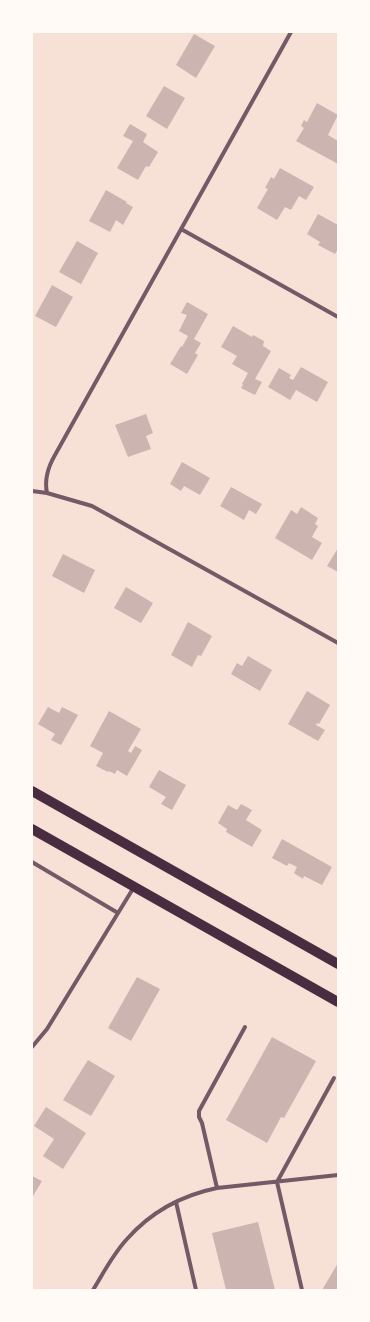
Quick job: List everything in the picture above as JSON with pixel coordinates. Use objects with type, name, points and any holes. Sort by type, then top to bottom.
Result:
[{"type":"main road","points":[[32,791],[338,964]]},
{"type":"main road","points":[[32,829],[338,1002]]},
{"type":"street","points":[[47,493],[45,486],[46,476],[51,462],[291,32]]},
{"type":"street","points":[[181,229],[338,317]]},
{"type":"street","points":[[32,491],[47,493],[92,506],[338,643]]},
{"type":"street","points":[[32,862],[118,913]]},
{"type":"street","points":[[32,1047],[47,1029],[134,887]]},
{"type":"street","points":[[217,1188],[202,1123],[199,1117],[199,1111],[245,1027]]},
{"type":"street","points":[[302,1290],[277,1182],[334,1078]]},
{"type":"street","points":[[93,1290],[114,1256],[128,1238],[153,1215],[166,1206],[197,1193],[217,1188],[338,1174]]},
{"type":"street","points":[[176,1202],[196,1290]]},
{"type":"building","points":[[194,34],[215,46],[196,78],[176,65]]},
{"type":"building","points":[[164,86],[185,98],[167,129],[146,116]]},
{"type":"building","points":[[317,103],[338,115],[328,135],[338,141],[338,164],[296,141],[304,128],[301,126],[304,120],[307,122]]},
{"type":"building","points":[[130,124],[147,134],[143,142],[158,152],[149,167],[146,166],[138,180],[117,168],[133,141],[123,136]]},
{"type":"building","points":[[280,168],[314,187],[306,200],[299,196],[291,210],[285,207],[277,220],[257,208],[268,189],[265,188],[271,177],[274,179]]},
{"type":"building","points":[[106,190],[133,207],[123,225],[116,220],[110,232],[89,221]]},
{"type":"building","points":[[318,214],[338,225],[338,249],[335,254],[318,245],[320,242],[307,234]]},
{"type":"building","points":[[77,241],[98,253],[81,284],[59,272]]},
{"type":"building","points":[[52,285],[73,297],[56,327],[35,316]]},
{"type":"building","points":[[187,302],[208,314],[194,339],[201,343],[195,353],[198,355],[187,374],[170,364],[188,336],[179,331],[187,315],[181,313]]},
{"type":"building","points":[[233,326],[252,337],[253,335],[264,341],[263,346],[271,351],[255,379],[262,382],[255,395],[241,388],[248,373],[232,364],[237,356],[221,347]]},
{"type":"building","points":[[301,367],[328,382],[317,402],[296,390],[290,400],[268,387],[279,368],[291,375],[289,378],[293,380]]},
{"type":"building","points":[[146,414],[153,433],[146,436],[151,449],[128,457],[115,425]]},
{"type":"building","points":[[182,462],[210,478],[200,495],[184,486],[181,491],[170,484]]},
{"type":"building","points":[[231,487],[262,504],[256,514],[249,510],[244,520],[220,506]]},
{"type":"building","points":[[301,507],[318,518],[315,524],[318,526],[312,537],[322,543],[312,560],[275,538],[291,510],[297,514]]},
{"type":"building","points":[[338,548],[338,572],[327,566]]},
{"type":"building","points":[[63,554],[95,570],[84,593],[52,576]]},
{"type":"building","points":[[126,587],[153,603],[141,623],[114,608]]},
{"type":"building","points":[[188,622],[212,636],[201,656],[198,655],[192,667],[171,655]]},
{"type":"building","points":[[248,656],[272,670],[260,691],[231,674],[237,663],[242,666]]},
{"type":"building","points":[[307,691],[330,705],[319,724],[317,723],[316,725],[325,730],[318,741],[288,724]]},
{"type":"building","points":[[48,707],[59,713],[62,707],[78,715],[61,745],[51,740],[55,734],[38,724]]},
{"type":"building","points":[[109,711],[141,729],[128,751],[131,753],[135,746],[142,750],[127,776],[117,770],[115,774],[96,766],[103,753],[90,746]]},
{"type":"building","points":[[159,770],[186,785],[172,810],[161,804],[166,797],[149,787]]},
{"type":"building","points":[[241,804],[252,810],[246,820],[262,830],[252,847],[226,832],[227,829],[218,823],[228,805],[237,810]]},
{"type":"building","points":[[282,839],[332,867],[322,885],[304,876],[303,879],[294,873],[297,867],[289,863],[287,866],[272,858]]},
{"type":"building","points":[[137,977],[160,989],[131,1041],[108,1028]]},
{"type":"building","points":[[272,1037],[316,1061],[284,1118],[281,1117],[267,1143],[226,1120]]},
{"type":"building","points":[[88,1060],[115,1076],[91,1116],[63,1100]]},
{"type":"building","points":[[46,1107],[86,1133],[63,1169],[43,1156],[54,1139],[34,1126]]},
{"type":"building","points":[[32,1176],[42,1181],[33,1196],[32,1195]]},
{"type":"building","points":[[258,1222],[275,1290],[226,1290],[212,1233]]},
{"type":"building","points":[[338,1263],[338,1290],[322,1290]]}]
